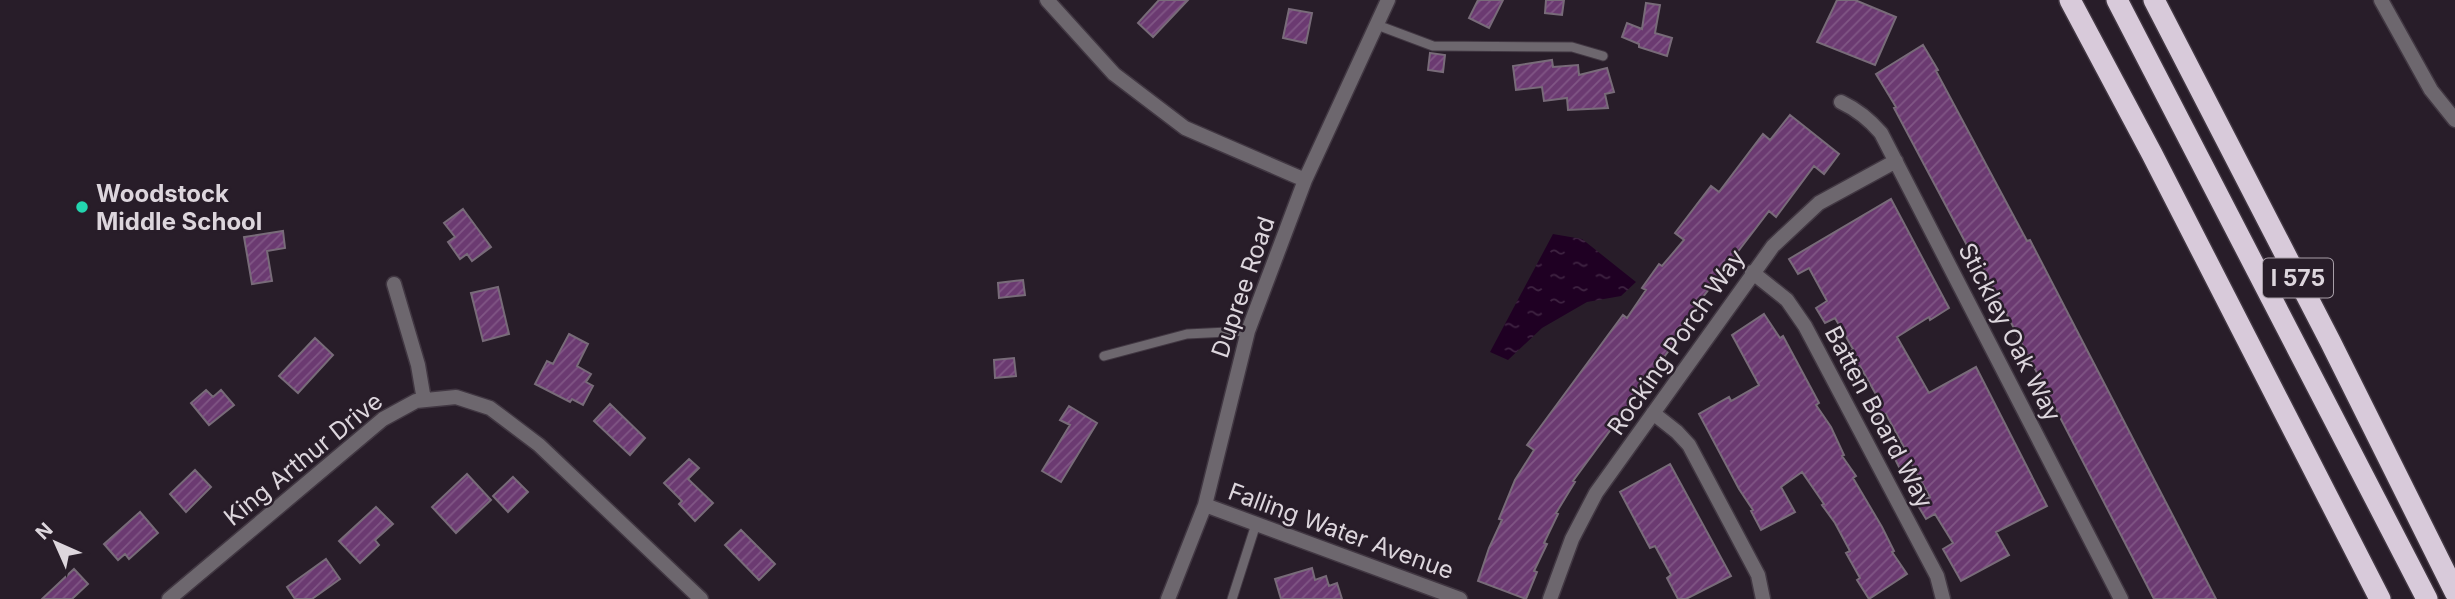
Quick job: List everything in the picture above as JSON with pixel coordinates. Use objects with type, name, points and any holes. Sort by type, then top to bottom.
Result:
[{"type":"highway","name":"I 575","points":[[2070,0],[2380,599]]},
{"type":"highway","points":[[2118,0],[2427,599]]},
{"type":"highway","name":"I 575","points":[[2154,0],[2330,341],[2455,592]]},
{"type":"highway","points":[[2437,557],[2455,576]]},
{"type":"street","points":[[1047,0],[1114,74],[1185,128],[1305,180]]},
{"type":"street","name":"Dupree Road","points":[[1168,599],[1205,505],[1248,331],[1305,180],[1388,0]]},
{"type":"street","points":[[2381,0],[2431,90],[2455,120]]},
{"type":"street","name":"Stickley Oak Way","points":[[1841,102],[1871,121],[1881,134],[2121,599]]},
{"type":"street","name":"Rocking Porch Way","points":[[1550,599],[1583,516],[1752,272],[1773,246],[1819,203],[1896,161]]},
{"type":"street","name":"Batten Board Way","points":[[1752,272],[1787,300],[1805,326],[1937,576],[1944,599]]},
{"type":"street","points":[[394,284],[418,365],[424,400]]},
{"type":"street","name":"King Arthur Drive","points":[[169,599],[383,419],[416,401],[456,397],[490,408],[539,445],[701,599]]},
{"type":"street","points":[[1653,413],[1689,445],[1758,575],[1762,599]]},
{"type":"street","name":"Falling Water Avenue","points":[[1205,505],[1460,599]]},
{"type":"lane","points":[[1377,24],[1433,46],[1572,47],[1603,56]]},
{"type":"lane","points":[[1104,356],[1187,334],[1248,331]]},
{"type":"lane","points":[[1232,599],[1256,524]]},
{"type":"water","points":[[1553,234],[1582,239],[1636,282],[1621,296],[1587,302],[1542,328],[1508,360],[1490,352]]},
{"type":"building","points":[[1159,0],[1188,0],[1153,37],[1138,23]]},
{"type":"building","points":[[1478,0],[1503,0],[1489,28],[1469,18]]},
{"type":"building","points":[[1546,0],[1564,0],[1562,15],[1545,13]]},
{"type":"building","points":[[1837,0],[1855,0],[1896,17],[1875,65],[1817,42]]},
{"type":"building","points":[[1646,3],[1660,5],[1655,33],[1672,38],[1667,56],[1639,47],[1639,44],[1622,37],[1627,23],[1642,29]]},
{"type":"building","points":[[1289,9],[1312,13],[1306,43],[1283,38]]},
{"type":"building","points":[[1923,45],[2027,241],[2030,240],[2216,599],[2154,599],[1973,249],[1970,251],[1894,108],[1896,107],[1876,74]]},
{"type":"building","points":[[1430,53],[1445,55],[1443,72],[1428,70]]},
{"type":"building","points":[[1552,60],[1553,67],[1578,65],[1579,75],[1607,68],[1614,92],[1605,94],[1608,108],[1568,110],[1567,98],[1544,101],[1542,87],[1516,90],[1513,66]]},
{"type":"building","points":[[1790,115],[1839,154],[1824,174],[1814,166],[1776,217],[1769,211],[1703,297],[1705,298],[1670,349],[1573,481],[1575,482],[1556,513],[1558,514],[1544,543],[1547,544],[1534,571],[1537,572],[1526,599],[1478,581],[1515,480],[1534,450],[1527,445],[1623,315],[1627,318],[1646,290],[1642,288],[1659,264],[1662,266],[1684,240],[1675,233],[1711,186],[1719,192],[1763,134],[1770,140]]},
{"type":"building","points":[[1891,199],[1949,308],[1897,337],[1929,393],[1976,367],[2047,506],[1996,532],[2009,555],[1961,581],[1943,549],[1953,543],[1935,514],[1926,519],[1917,504],[1930,497],[1911,463],[1900,469],[1892,453],[1904,447],[1886,414],[1875,420],[1867,405],[1878,398],[1860,366],[1850,371],[1841,356],[1853,349],[1835,318],[1825,323],[1816,308],[1827,301],[1809,268],[1798,274],[1789,259]]},
{"type":"building","points":[[463,209],[491,247],[472,261],[467,254],[460,259],[448,242],[455,237],[444,223]]},
{"type":"building","points":[[283,231],[285,248],[267,251],[272,281],[252,284],[244,237]]},
{"type":"building","points":[[1023,280],[1025,295],[999,298],[998,283]]},
{"type":"building","points":[[498,287],[509,334],[483,341],[471,293]]},
{"type":"building","points":[[1764,314],[1780,338],[1783,336],[1819,403],[1816,405],[1831,427],[1844,455],[1842,456],[1856,476],[1853,478],[1882,527],[1894,551],[1892,552],[1907,574],[1869,599],[1857,580],[1860,578],[1846,553],[1850,551],[1822,505],[1824,504],[1802,472],[1781,487],[1795,512],[1761,530],[1751,511],[1753,510],[1699,414],[1729,397],[1731,401],[1759,385],[1732,335]]},
{"type":"building","points":[[569,334],[588,344],[577,366],[591,374],[586,382],[593,386],[583,405],[572,399],[570,402],[535,384],[547,361],[553,364]]},
{"type":"building","points":[[315,338],[333,355],[298,393],[279,376]]},
{"type":"building","points":[[1014,358],[1016,376],[995,378],[994,360]]},
{"type":"building","points":[[206,390],[213,397],[221,390],[234,405],[209,425],[191,403]]},
{"type":"building","points":[[610,404],[645,438],[630,455],[594,421]]},
{"type":"building","points":[[1069,406],[1097,423],[1061,482],[1042,471],[1070,425],[1060,420]]},
{"type":"building","points":[[689,459],[699,468],[688,479],[713,503],[695,521],[679,504],[682,501],[664,483]]},
{"type":"building","points":[[1670,464],[1731,576],[1686,599],[1678,599],[1667,578],[1671,575],[1655,546],[1650,548],[1620,492]]},
{"type":"building","points":[[195,470],[211,487],[186,512],[170,494]]},
{"type":"building","points":[[467,474],[491,500],[456,533],[432,507]]},
{"type":"building","points":[[513,477],[528,492],[508,512],[493,496]]},
{"type":"building","points":[[376,507],[393,524],[375,540],[379,545],[360,563],[339,541]]},
{"type":"building","points":[[140,512],[158,533],[129,559],[125,554],[118,560],[104,544]]},
{"type":"building","points":[[741,530],[775,564],[759,580],[725,545]]},
{"type":"building","points":[[326,559],[340,579],[312,599],[295,599],[287,587]]},
{"type":"building","points":[[1312,568],[1315,580],[1326,576],[1329,586],[1337,583],[1342,599],[1281,599],[1275,579]]},
{"type":"building","points":[[74,569],[88,584],[72,599],[42,599]]},
{"type":"place","name":"Woodstock Middle School","points":[[82,207]]}]
